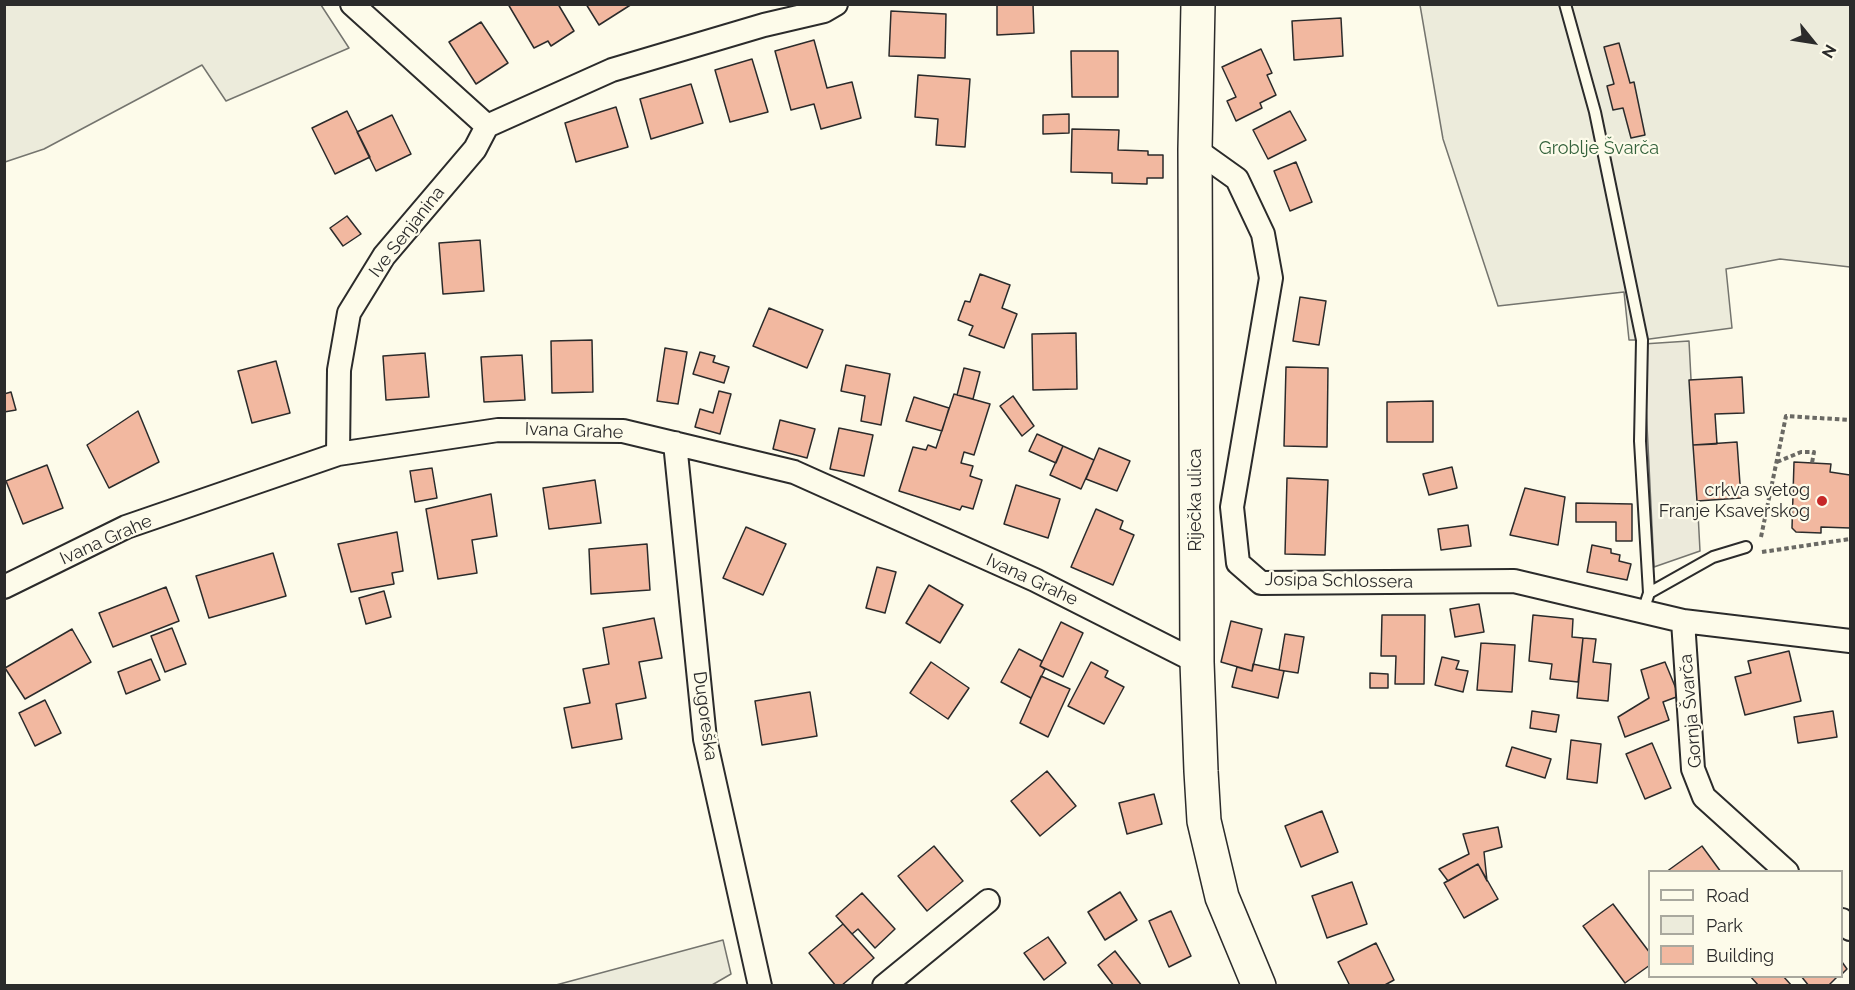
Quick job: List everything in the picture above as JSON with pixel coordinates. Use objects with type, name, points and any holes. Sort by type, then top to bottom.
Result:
[{"type":"main road","name":"Riječka ulica","points":[[1198,4],[1195,149],[1197,662],[1204,821],[1222,897],[1259,986]]},
{"type":"street","points":[[352,4],[487,126],[612,70],[764,25],[824,12],[836,4]]},
{"type":"street","name":"Ive Senjanina","points":[[338,454],[339,370],[349,313],[384,256],[476,149],[487,126]]},
{"type":"street","name":"Josipa Schlossera","points":[[1195,149],[1237,179],[1263,234],[1271,278],[1232,507],[1238,563],[1261,583],[1514,581],[1646,602],[1683,621],[1851,641]]},
{"type":"street","name":"Ivana Grahe","points":[[4,587],[126,527],[338,454],[498,429],[623,431],[794,472],[1035,580],[1197,662]]},
{"type":"street","name":"Dugoreška","points":[[675,443],[705,739],[760,986]]},
{"type":"street","name":"Gornja Švarča","points":[[1683,621],[1693,769],[1704,798],[1785,870]]},
{"type":"street","points":[[884,986],[988,901]]},
{"type":"lane","points":[[1565,4],[1595,112],[1642,340],[1640,441],[1646,602]]},
{"type":"lane","points":[[1646,602],[1713,557],[1746,547]]},
{"type":"path","points":[[1761,545],[1786,416],[1851,420]]},
{"type":"path","points":[[1777,463],[1801,452],[1814,452],[1812,464]]},
{"type":"path","points":[[1761,552],[1851,539]]},
{"type":"green space","points":[[4,5],[321,5],[349,48],[226,101],[202,65],[44,149],[5,162]]},
{"type":"green space","name":"Groblje Švarča","points":[[1420,5],[1850,5],[1850,267],[1780,259],[1726,269],[1732,328],[1642,340],[1629,340],[1624,292],[1498,306],[1443,139]]},
{"type":"green space","points":[[723,940],[731,974],[712,985],[556,985]]},
{"type":"shaded area","points":[[1689,341],[1700,551],[1654,567],[1643,344]]},
{"type":"building","points":[[508,4],[558,4],[574,31],[551,46],[548,41],[534,48]]},
{"type":"building","points":[[586,4],[632,4],[599,25]]},
{"type":"building","points":[[997,4],[1033,4],[1034,33],[997,35]]},
{"type":"building","points":[[891,11],[946,14],[945,58],[889,56]]},
{"type":"building","points":[[1341,18],[1343,56],[1294,60],[1292,21]]},
{"type":"building","points":[[481,22],[508,63],[476,84],[449,42]]},
{"type":"building","points":[[814,40],[827,88],[852,82],[861,118],[821,129],[814,104],[791,110],[775,51]]},
{"type":"building","points":[[1619,43],[1630,83],[1634,82],[1645,135],[1631,138],[1623,108],[1613,110],[1607,86],[1614,84],[1604,47]]},
{"type":"building","points":[[1261,49],[1272,73],[1267,75],[1276,95],[1260,103],[1262,108],[1236,121],[1227,101],[1236,97],[1222,67]]},
{"type":"building","points":[[1071,51],[1118,51],[1118,97],[1072,97]]},
{"type":"building","points":[[752,59],[768,112],[730,122],[715,70]]},
{"type":"building","points":[[918,75],[970,79],[965,147],[936,145],[938,119],[915,117]]},
{"type":"building","points":[[691,84],[703,123],[651,139],[640,99]]},
{"type":"building","points":[[616,107],[628,147],[576,162],[565,123]]},
{"type":"building","points":[[347,111],[370,157],[335,174],[312,128]]},
{"type":"building","points":[[1290,111],[1306,140],[1268,159],[1253,130]]},
{"type":"building","points":[[1069,114],[1069,133],[1043,134],[1043,115]]},
{"type":"building","points":[[392,115],[411,154],[376,171],[357,132]]},
{"type":"building","points":[[1072,129],[1119,130],[1118,150],[1148,151],[1148,155],[1163,155],[1163,178],[1147,178],[1147,184],[1112,183],[1112,173],[1071,172]]},
{"type":"building","points":[[1296,162],[1312,202],[1290,211],[1274,171]]},
{"type":"building","points":[[347,216],[361,234],[343,246],[330,228]]},
{"type":"building","points":[[480,240],[484,291],[443,294],[439,243]]},
{"type":"building","points":[[980,274],[1010,285],[1002,308],[1017,314],[1004,348],[969,335],[973,326],[958,320],[965,301],[970,302]]},
{"type":"building","points":[[1300,297],[1326,301],[1319,345],[1293,341]]},
{"type":"building","points":[[769,308],[823,330],[807,368],[753,346]]},
{"type":"building","points":[[1076,333],[1077,389],[1033,390],[1032,334]]},
{"type":"building","points":[[592,340],[593,392],[552,393],[551,341]]},
{"type":"building","points":[[665,348],[687,352],[678,404],[657,401]]},
{"type":"building","points":[[700,352],[715,356],[713,362],[729,367],[724,383],[693,374]]},
{"type":"building","points":[[425,353],[429,397],[386,400],[383,356]]},
{"type":"building","points":[[522,355],[525,400],[484,402],[481,357]]},
{"type":"building","points":[[276,361],[290,413],[252,423],[238,371]]},
{"type":"building","points":[[846,365],[890,374],[881,425],[861,421],[865,396],[841,391]]},
{"type":"building","points":[[1286,367],[1328,368],[1327,447],[1284,446]]},
{"type":"building","points":[[964,368],[980,372],[973,399],[957,395]]},
{"type":"building","points":[[1742,377],[1744,413],[1715,414],[1717,444],[1693,445],[1689,380]]},
{"type":"building","points":[[719,391],[731,394],[720,434],[695,427],[700,409],[713,413]]},
{"type":"building","points":[[11,392],[16,410],[4,412],[4,394]]},
{"type":"building","points":[[954,394],[990,404],[974,455],[964,452],[961,463],[973,466],[970,476],[982,480],[973,509],[962,506],[960,510],[899,491],[913,447],[926,450],[928,445],[936,448]]},
{"type":"building","points":[[1013,396],[1034,426],[1022,436],[1000,406]]},
{"type":"building","points":[[914,397],[949,408],[942,431],[906,421]]},
{"type":"building","points":[[1433,401],[1433,442],[1387,442],[1387,402]]},
{"type":"building","points":[[138,411],[159,462],[109,488],[87,445]]},
{"type":"building","points":[[780,420],[815,429],[807,458],[773,449]]},
{"type":"building","points":[[839,428],[873,435],[864,476],[830,469]]},
{"type":"building","points":[[1037,434],[1063,446],[1056,463],[1029,451]]},
{"type":"building","points":[[1737,442],[1741,498],[1697,501],[1693,445]]},
{"type":"building","points":[[1063,446],[1094,460],[1081,489],[1050,475]]},
{"type":"building","points":[[1099,448],[1130,461],[1117,491],[1086,479]]},
{"type":"building","name":"crkva svetog Franje Ksaverskog","points":[[1794,462],[1831,464],[1830,472],[1850,475],[1850,528],[1821,527],[1821,533],[1796,532],[1792,528]]},
{"type":"building","points":[[47,465],[63,508],[23,524],[6,481]]},
{"type":"building","points":[[1452,467],[1457,488],[1429,495],[1423,474]]},
{"type":"building","points":[[432,468],[437,498],[415,502],[410,471]]},
{"type":"building","points":[[1287,478],[1328,480],[1325,555],[1285,554]]},
{"type":"building","points":[[595,480],[601,523],[549,529],[543,488]]},
{"type":"building","points":[[1016,485],[1060,499],[1048,538],[1004,524]]},
{"type":"building","points":[[1525,488],[1565,497],[1558,545],[1510,535]]},
{"type":"building","points":[[491,494],[497,536],[472,540],[477,573],[438,579],[426,509]]},
{"type":"building","points":[[1576,503],[1632,504],[1632,541],[1616,541],[1616,522],[1576,522]]},
{"type":"building","points":[[1096,509],[1123,521],[1120,529],[1134,535],[1113,585],[1071,567]]},
{"type":"building","points":[[1468,525],[1471,546],[1441,550],[1438,529]]},
{"type":"building","points":[[746,527],[786,544],[763,595],[723,578]]},
{"type":"building","points":[[397,532],[403,571],[392,573],[394,584],[351,592],[338,544]]},
{"type":"building","points":[[647,544],[650,590],[591,594],[589,549]]},
{"type":"building","points":[[1592,545],[1611,549],[1611,553],[1620,555],[1619,561],[1631,564],[1627,580],[1587,572]]},
{"type":"building","points":[[273,553],[286,596],[209,618],[196,576]]},
{"type":"building","points":[[877,567],[896,572],[885,613],[866,608]]},
{"type":"building","points":[[929,585],[963,605],[940,643],[906,623]]},
{"type":"building","points":[[166,587],[179,621],[113,647],[99,613]]},
{"type":"building","points":[[384,591],[391,617],[366,624],[359,598]]},
{"type":"building","points":[[1479,604],[1484,632],[1455,637],[1450,609]]},
{"type":"building","points":[[1382,615],[1425,615],[1424,684],[1395,684],[1396,656],[1381,656]]},
{"type":"building","points":[[1533,615],[1573,619],[1572,637],[1583,638],[1578,682],[1550,679],[1552,664],[1529,661]]},
{"type":"building","points":[[654,618],[662,658],[639,662],[646,698],[616,704],[622,739],[572,748],[564,708],[590,703],[583,669],[609,664],[603,628]]},
{"type":"building","points":[[1231,621],[1262,629],[1252,671],[1221,662]]},
{"type":"building","points":[[1061,622],[1083,633],[1063,677],[1040,666]]},
{"type":"building","points":[[172,628],[186,664],[165,672],[151,636]]},
{"type":"building","points":[[72,629],[91,662],[25,699],[5,668]]},
{"type":"building","points":[[1285,634],[1304,637],[1298,673],[1279,670]]},
{"type":"building","points":[[1583,638],[1596,639],[1593,662],[1611,664],[1608,701],[1577,698]]},
{"type":"building","points":[[1481,643],[1515,645],[1512,692],[1477,690]]},
{"type":"building","points":[[1019,649],[1042,661],[1040,666],[1045,669],[1031,698],[1001,682]]},
{"type":"building","points":[[1789,651],[1801,701],[1745,715],[1735,677],[1751,673],[1748,661]]},
{"type":"building","points":[[1442,657],[1459,661],[1456,669],[1468,671],[1463,692],[1435,685]]},
{"type":"building","points":[[151,659],[160,680],[126,694],[118,672]]},
{"type":"building","points":[[931,662],[969,688],[948,719],[910,693]]},
{"type":"building","points":[[1091,662],[1108,671],[1105,677],[1124,687],[1104,724],[1068,706]]},
{"type":"building","points":[[1665,662],[1679,696],[1663,702],[1669,720],[1625,737],[1618,717],[1649,698],[1641,670]]},
{"type":"building","points":[[1253,664],[1284,671],[1278,698],[1232,687],[1237,667],[1252,671]]},
{"type":"building","points":[[1370,673],[1388,674],[1388,688],[1370,688]]},
{"type":"building","points":[[1041,676],[1070,689],[1048,737],[1020,723]]},
{"type":"building","points":[[810,692],[817,736],[762,745],[755,701]]},
{"type":"building","points":[[45,700],[61,733],[35,746],[19,713]]},
{"type":"building","points":[[1532,711],[1559,715],[1556,732],[1530,728]]},
{"type":"building","points":[[1833,711],[1837,737],[1798,743],[1794,717]]},
{"type":"building","points":[[1571,740],[1601,744],[1597,783],[1567,779]]},
{"type":"building","points":[[1652,743],[1671,788],[1645,799],[1626,754]]},
{"type":"building","points":[[1512,747],[1551,759],[1545,778],[1506,766]]},
{"type":"building","points":[[1047,771],[1076,806],[1040,836],[1011,801]]},
{"type":"building","points":[[1154,794],[1162,824],[1127,834],[1119,803]]},
{"type":"building","points":[[1322,811],[1338,852],[1301,867],[1285,826]]},
{"type":"building","points":[[1498,827],[1502,847],[1484,852],[1487,881],[1478,864],[1448,881],[1439,869],[1469,854],[1463,834]]},
{"type":"building","points":[[934,846],[963,881],[927,911],[898,876]]},
{"type":"building","points":[[1702,846],[1720,870],[1669,870]]},
{"type":"building","points":[[1478,864],[1498,899],[1464,918],[1444,883]]},
{"type":"building","points":[[1352,882],[1367,924],[1327,938],[1312,896]]},
{"type":"building","points":[[1120,892],[1137,920],[1105,940],[1088,912]]},
{"type":"building","points":[[862,893],[895,929],[875,948],[858,929],[852,934],[836,916]]},
{"type":"building","points":[[1613,904],[1648,950],[1648,966],[1625,983],[1583,926]]},
{"type":"building","points":[[1171,911],[1191,956],[1169,967],[1149,921]]},
{"type":"building","points":[[843,924],[874,958],[841,986],[836,986],[809,953]]},
{"type":"building","points":[[1048,937],[1066,963],[1044,980],[1024,953]]},
{"type":"building","points":[[1376,943],[1394,980],[1383,986],[1350,986],[1338,962]]},
{"type":"building","points":[[1115,951],[1142,986],[1114,986],[1098,965]]},
{"type":"building","points":[[1752,978],[1785,978],[1792,986],[1759,986]]},
{"type":"building","points":[[1803,978],[1836,978],[1828,986],[1809,986]]},
{"type":"place","name":"crkva svetog Franje Ksaverskog","points":[[1822,501]]}]
